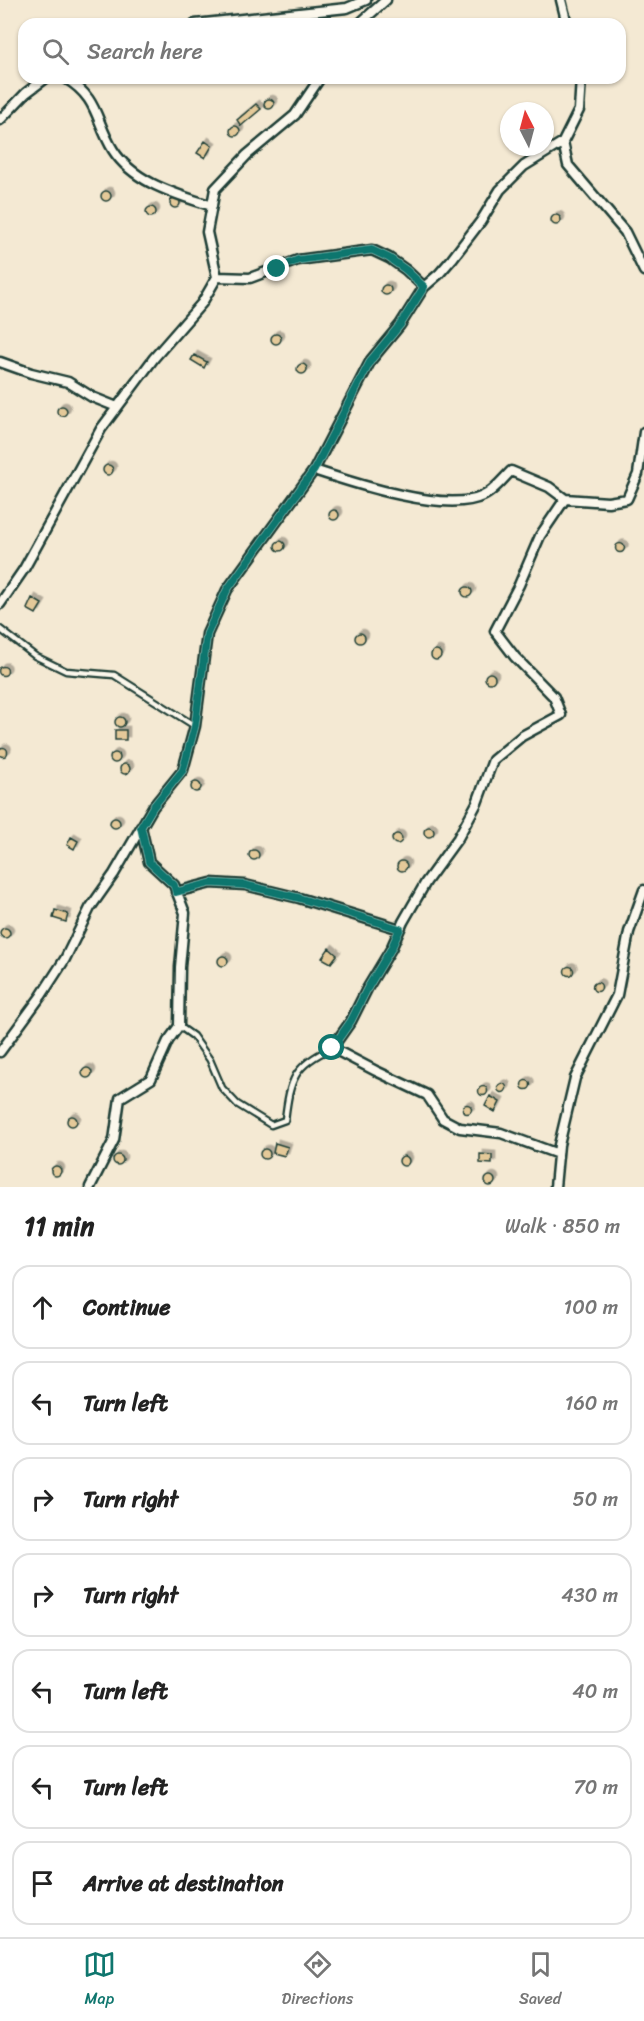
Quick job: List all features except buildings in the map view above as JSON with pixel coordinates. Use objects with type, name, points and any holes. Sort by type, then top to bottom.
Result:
[{"type":"street","points":[[252,18],[347,8],[366,0]]},
{"type":"street","points":[[366,18],[386,0]]},
{"type":"street","points":[[561,0],[566,18]]},
{"type":"street","points":[[0,120],[38,84]]},
{"type":"street","points":[[75,84],[80,87],[97,112],[113,149],[133,174],[168,191],[212,206]]},
{"type":"street","points":[[0,604],[24,569],[101,429],[154,358],[202,303],[217,277],[207,232],[215,189],[247,155],[295,115],[316,84]]},
{"type":"street","points":[[0,1052],[65,959],[90,908],[114,874],[153,807],[183,770],[195,726],[207,634],[227,590],[314,470],[371,360],[400,325],[424,287],[452,259],[481,221],[500,190],[524,166],[563,142],[579,110],[581,84]]},
{"type":"street","points":[[563,142],[568,165],[625,232],[644,271]]},
{"type":"street","points":[[217,277],[250,278],[298,260],[372,250],[398,264],[424,287]]},
{"type":"street","points":[[0,362],[31,373],[68,382],[92,397],[117,407]]},
{"type":"street","points":[[314,470],[368,489],[451,503],[483,496],[511,471],[549,488],[565,499],[608,502],[627,499],[638,474],[644,432]]},
{"type":"street","points":[[558,1154],[501,1133],[460,1128],[443,1119],[427,1095],[332,1048],[351,1021],[426,882],[458,837],[477,803],[493,760],[522,736],[561,715],[554,697],[515,657],[495,631],[519,585],[540,536],[565,499]]},
{"type":"street","points":[[90,1187],[114,1140],[120,1098],[152,1079],[168,1041],[179,1026],[184,913],[174,885],[149,862],[141,827]]},
{"type":"street","points":[[176,892],[211,883],[245,885],[299,898],[400,929]]},
{"type":"street","points":[[555,1187],[558,1154],[575,1078],[617,995],[629,932],[644,890]]},
{"type":"lane","points":[[0,629],[35,656],[66,671],[114,675],[195,726]]},
{"type":"lane","points":[[179,1026],[193,1036],[210,1060],[222,1088],[237,1104],[271,1125],[285,1120],[287,1098],[295,1073],[312,1057],[332,1048]]},
{"type":"route","points":[[277,269],[298,260],[372,250],[406,270],[424,287],[400,325],[371,360],[314,470],[227,590],[207,634],[195,726],[183,770],[153,807],[141,827],[149,862],[174,885],[176,892],[211,883],[245,885],[299,898],[400,929],[351,1021],[332,1048]]}]
